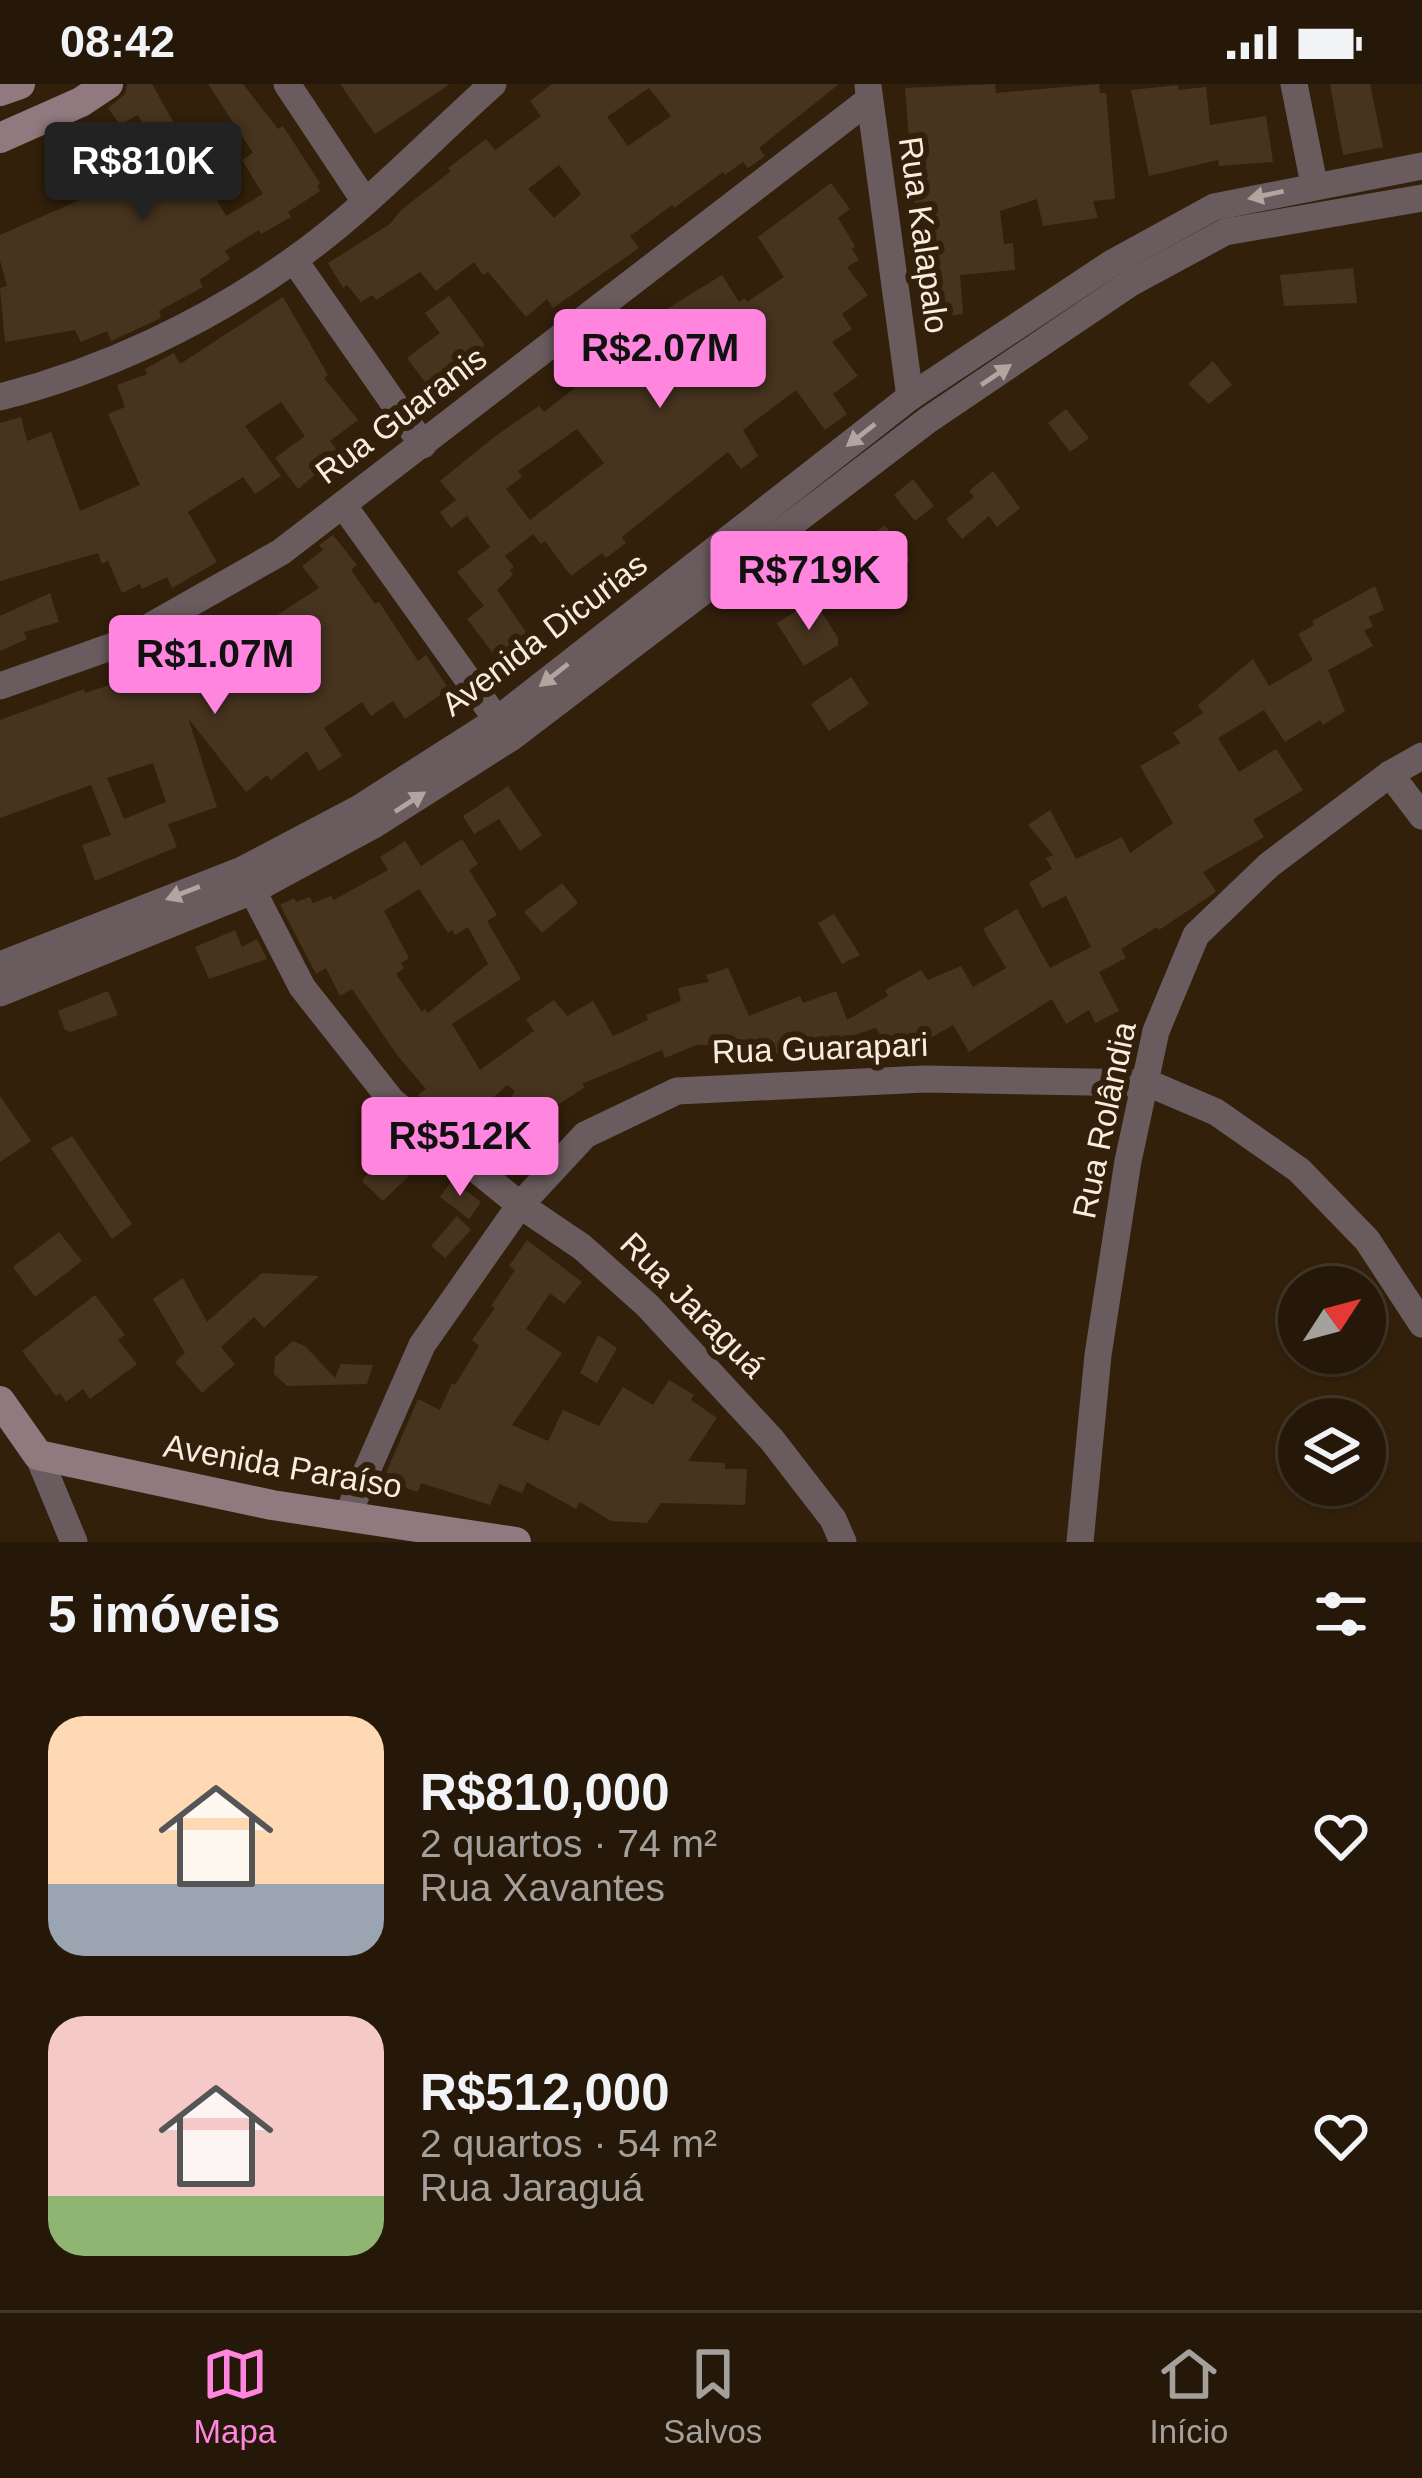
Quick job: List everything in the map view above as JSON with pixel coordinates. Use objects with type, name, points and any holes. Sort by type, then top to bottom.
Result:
[{"type":"main road","points":[[0,91],[20,84]]},
{"type":"main road","points":[[0,138],[81,102],[109,84]]},
{"type":"main road","points":[[0,1401],[38,1455]]},
{"type":"main road","name":"Avenida Paraíso","points":[[38,1455],[272,1505],[516,1542]]},
{"type":"street","points":[[287,84],[364,200]]},
{"type":"street","points":[[0,397],[44,386],[193,323],[294,260],[493,84]]},
{"type":"street","points":[[1294,84],[1314,184]]},
{"type":"street","name":"Rua Kalapalo","points":[[868,92],[910,397]]},
{"type":"street","name":"Rua Guaranis","points":[[0,686],[119,644],[281,552],[868,92]]},
{"type":"street","name":"Avenida Dicurias","points":[[0,965],[247,880],[496,720],[910,397],[1112,263],[1214,207],[1422,166]]},
{"type":"street","name":"Avenida Dicurias","points":[[0,993],[372,826],[512,737],[928,420],[1129,284],[1226,232],[1422,198]]},
{"type":"street","points":[[294,260],[423,445]]},
{"type":"street","points":[[343,505],[496,720]]},
{"type":"street","name":"Rua Rolândia","points":[[1080,1542],[1097,1355],[1128,1161],[1156,1031],[1196,935],[1269,865],[1390,774],[1422,756]]},
{"type":"street","points":[[1390,774],[1422,817]]},
{"type":"street","name":"Rua Jaraguá","points":[[247,880],[302,987],[392,1101],[520,1205],[582,1247],[710,1368],[833,1519],[843,1542]]},
{"type":"street","name":"Rua Guarapari","points":[[347,1516],[422,1345],[520,1205],[585,1136],[676,1091],[925,1078],[1148,1083],[1216,1112],[1298,1170],[1367,1240],[1422,1324]]},
{"type":"street","points":[[38,1455],[74,1542]]},
{"type":"building","points":[[127,84],[152,84],[226,216],[263,194],[242,160],[253,153],[208,84],[243,84],[278,129],[283,126],[320,183],[320,191],[288,212],[291,217],[225,251],[230,259],[199,280],[203,287],[159,311],[161,318],[111,341],[107,331],[81,342],[75,330],[5,342],[0,288],[7,286],[0,235],[91,195],[67,136],[104,122],[122,164],[156,148],[138,115],[120,125],[108,108],[125,94]]},
{"type":"building","points":[[340,84],[450,84],[375,134]]},
{"type":"building","points":[[552,84],[839,84],[759,148],[765,156],[748,168],[743,162],[723,172],[674,208],[672,205],[630,236],[639,248],[553,308],[547,299],[526,317],[474,262],[436,291],[420,272],[376,300],[372,295],[361,302],[347,285],[343,288],[328,263],[390,224],[486,139],[495,150],[541,116],[530,101]],"holes":[[[649,88],[671,116],[628,146],[607,117]],[[559,165],[581,194],[554,218],[528,189]]]},
{"type":"building","points":[[995,84],[996,93],[1099,84],[1100,93],[1106,93],[1115,199],[1093,201],[1098,218],[1043,226],[1037,199],[1000,211],[1004,244],[1013,243],[1015,270],[960,275],[963,314],[934,317],[928,253],[909,255],[906,235],[906,230],[916,229],[905,88]]},
{"type":"building","points":[[1330,84],[1370,84],[1383,147],[1343,155]]},
{"type":"building","points":[[1178,85],[1178,90],[1206,87],[1210,125],[1266,116],[1273,162],[1219,166],[1218,160],[1149,176],[1131,90]]},
{"type":"building","points":[[831,183],[850,209],[838,218],[859,260],[847,267],[868,295],[842,314],[852,329],[832,342],[858,376],[833,394],[847,414],[825,430],[796,390],[743,430],[758,456],[741,469],[728,452],[622,537],[626,543],[606,558],[602,553],[571,576],[545,541],[541,544],[533,534],[505,556],[514,567],[513,575],[497,590],[526,632],[495,656],[467,619],[484,606],[457,572],[490,547],[467,516],[451,528],[440,512],[456,500],[440,481],[494,437],[539,406],[544,412],[599,369],[595,364],[599,360],[586,344],[624,316],[634,329],[722,275],[739,302],[745,298],[747,302],[784,277],[758,237]],"holes":[[[577,429],[604,463],[530,520],[506,489],[522,477],[518,471]]]},
{"type":"building","points":[[1353,268],[1357,303],[1284,306],[1280,275]]},
{"type":"building","points":[[449,296],[485,345],[451,370],[457,377],[434,394],[407,358],[440,333],[425,313]]},
{"type":"building","points":[[283,297],[328,375],[324,378],[358,420],[330,441],[340,454],[298,489],[275,458],[305,436],[281,402],[245,426],[281,476],[255,494],[243,477],[188,512],[217,562],[172,588],[167,577],[122,593],[108,561],[102,564],[98,553],[0,581],[0,423],[21,417],[27,441],[51,432],[80,511],[140,485],[108,414],[125,407],[117,385],[147,374],[145,369],[174,353],[180,364]]},
{"type":"building","points":[[1213,361],[1232,385],[1209,404],[1188,384]]},
{"type":"building","points":[[1066,409],[1089,438],[1070,452],[1048,423]]},
{"type":"building","points":[[993,471],[1020,508],[997,527],[989,516],[962,539],[946,519],[974,497],[969,491]]},
{"type":"building","points":[[913,479],[934,506],[915,521],[894,495]]},
{"type":"building","points":[[885,525],[910,560],[891,575],[865,540]]},
{"type":"building","points":[[333,535],[357,565],[351,570],[375,604],[379,602],[418,661],[426,655],[449,689],[405,719],[393,701],[371,716],[362,702],[324,728],[342,756],[319,771],[307,751],[271,780],[267,775],[246,792],[188,718],[217,807],[168,824],[177,847],[95,881],[82,845],[111,835],[91,785],[0,818],[0,720],[84,689],[85,693],[137,676],[166,662],[173,681],[187,675],[191,685],[242,654],[237,646],[243,637],[319,588],[302,566],[323,550],[319,545]],"holes":[[[153,763],[166,802],[124,819],[107,778]]]},
{"type":"building","points":[[1375,586],[1384,610],[1368,617],[1373,626],[1364,631],[1373,646],[1328,670],[1345,711],[1285,742],[1264,710],[1218,738],[1239,772],[1276,749],[1303,790],[1253,820],[1264,837],[1203,872],[1216,891],[1213,894],[1121,949],[1126,958],[1099,972],[1119,1011],[1095,1023],[1089,1010],[1066,1024],[1052,999],[969,1052],[953,1025],[894,1059],[876,1028],[790,1056],[789,1052],[728,1060],[725,1045],[697,1045],[665,1058],[662,1050],[582,1084],[585,1087],[516,1132],[534,1149],[520,1164],[511,1157],[507,1161],[482,1137],[515,1091],[507,1085],[457,1131],[418,1095],[426,1089],[352,989],[340,996],[326,968],[316,974],[280,905],[294,898],[296,902],[310,897],[313,903],[331,896],[334,900],[388,870],[380,857],[405,841],[421,866],[462,839],[478,864],[469,870],[497,915],[487,921],[521,979],[452,1024],[480,1070],[534,1031],[526,1019],[554,1000],[567,1016],[593,1001],[613,1036],[681,1001],[678,988],[709,982],[706,975],[728,968],[749,1016],[800,996],[803,1003],[836,991],[847,1020],[921,970],[928,980],[961,966],[973,987],[1006,968],[983,929],[1017,909],[1050,968],[1091,947],[1066,896],[1042,908],[1029,883],[1052,869],[1046,858],[1053,855],[1028,825],[1050,810],[1076,859],[1122,837],[1130,853],[1173,823],[1140,766],[1180,743],[1173,733],[1203,713],[1198,705],[1253,659],[1269,686],[1313,660],[1298,634],[1314,625],[1312,621]],"holes":[[[419,889],[448,933],[452,930],[455,935],[468,927],[488,964],[428,1013],[422,1012],[396,974],[409,958],[384,911]]]},
{"type":"building","points":[[50,593],[59,622],[24,632],[27,639],[0,651],[0,616]]},
{"type":"building","points":[[814,600],[838,645],[804,666],[777,623]]},
{"type":"building","points":[[851,677],[869,704],[829,731],[811,704]]},
{"type":"building","points":[[508,786],[542,835],[520,851],[499,819],[474,834],[463,816]]},
{"type":"building","points":[[562,883],[578,903],[542,933],[524,912]]},
{"type":"building","points":[[834,914],[860,955],[842,964],[818,923]]},
{"type":"building","points":[[235,930],[242,947],[257,939],[267,959],[209,979],[195,947]]},
{"type":"building","points":[[108,991],[118,1015],[65,1030],[58,1011]]},
{"type":"building","points":[[0,1096],[31,1141],[0,1162]]},
{"type":"building","points":[[400,1135],[419,1156],[411,1163],[416,1169],[383,1201],[362,1181],[374,1166],[370,1163]]},
{"type":"building","points":[[72,1136],[132,1224],[112,1239],[51,1148]]},
{"type":"building","points":[[452,1180],[481,1202],[469,1219],[440,1197]]},
{"type":"building","points":[[457,1216],[471,1230],[445,1258],[431,1246]]},
{"type":"building","points":[[59,1232],[82,1261],[35,1297],[13,1267]]},
{"type":"building","points":[[527,1240],[582,1282],[564,1304],[550,1293],[526,1329],[562,1353],[512,1425],[548,1441],[563,1410],[599,1426],[623,1387],[653,1405],[669,1380],[694,1395],[691,1400],[717,1418],[688,1461],[747,1469],[745,1505],[661,1503],[647,1523],[611,1521],[580,1502],[576,1509],[527,1482],[522,1493],[499,1484],[490,1505],[421,1483],[418,1492],[394,1484],[397,1476],[386,1473],[418,1399],[440,1410],[452,1383],[455,1385],[479,1346],[472,1340],[495,1308],[491,1306],[515,1270],[509,1266]]},
{"type":"building","points":[[262,1273],[319,1276],[264,1328],[254,1317],[221,1347],[235,1364],[202,1393],[175,1362],[185,1353],[153,1299],[183,1278],[207,1322]]},
{"type":"building","points":[[95,1295],[125,1335],[118,1340],[137,1364],[90,1399],[83,1389],[66,1402],[60,1393],[56,1396],[22,1351]]},
{"type":"building","points":[[598,1335],[617,1348],[597,1383],[580,1373]]},
{"type":"building","points":[[293,1341],[305,1346],[335,1378],[341,1364],[373,1365],[367,1384],[287,1386],[274,1374],[275,1357]]}]
